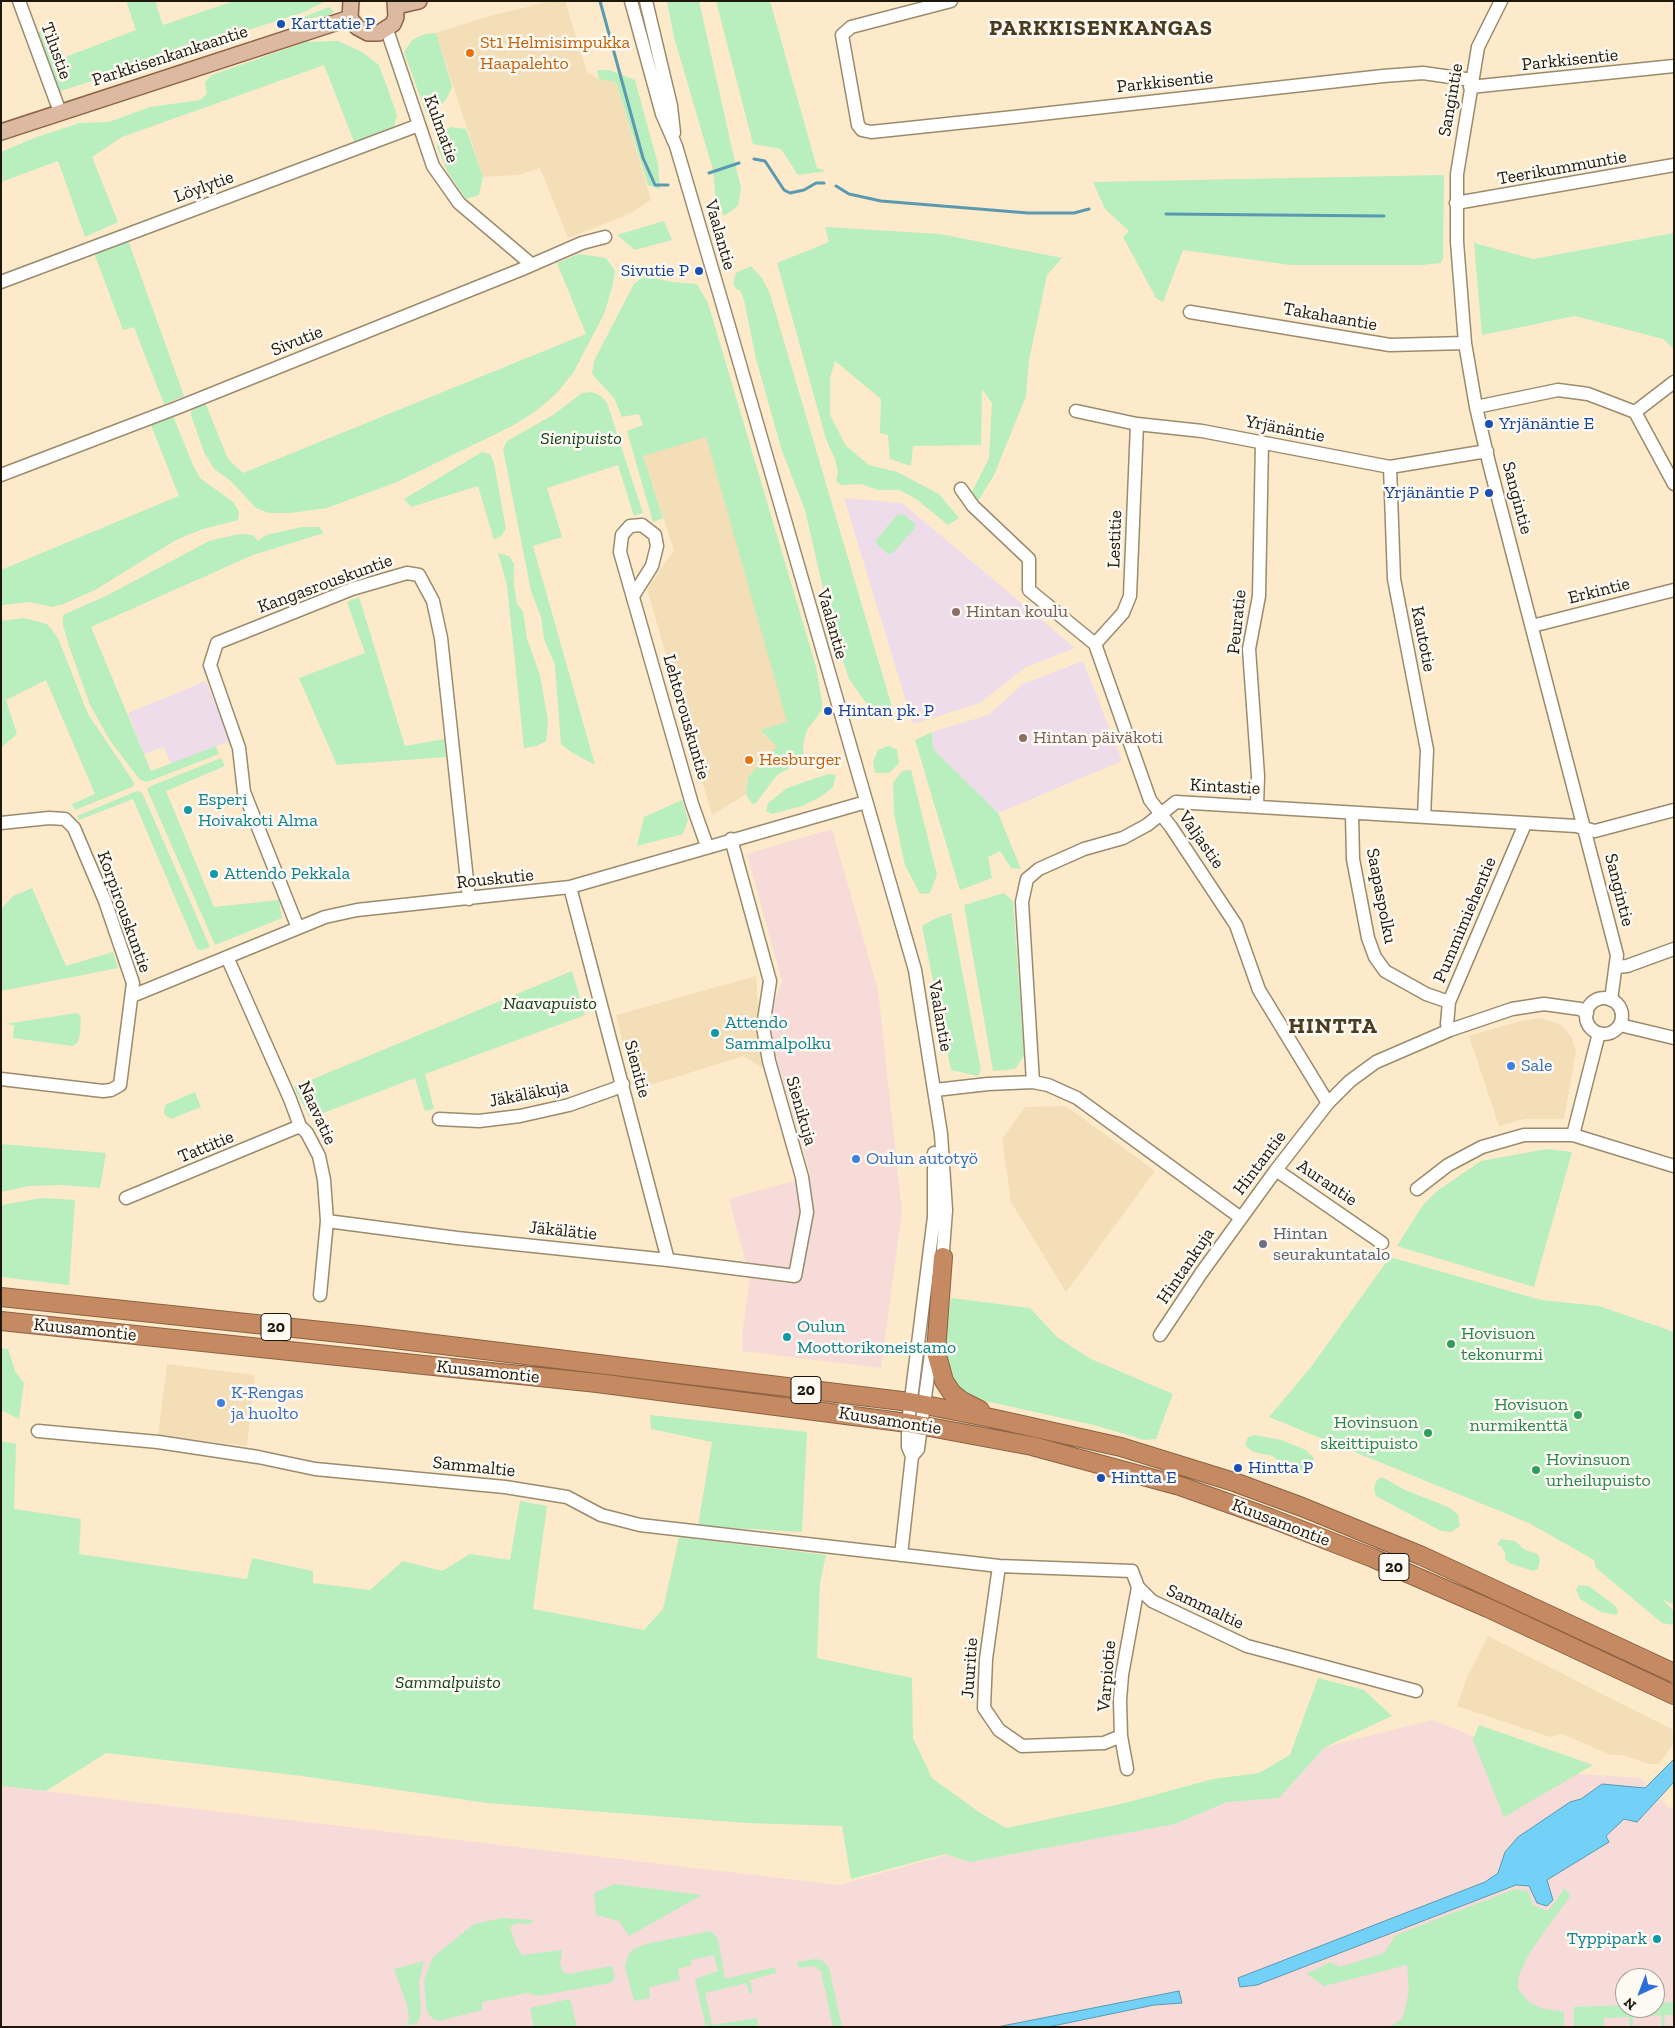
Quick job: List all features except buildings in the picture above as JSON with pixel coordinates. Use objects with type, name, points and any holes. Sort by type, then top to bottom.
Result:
[{"type":"highway","points":[[943,1257],[936,1352],[944,1381],[952,1393],[990,1418]]},
{"type":"highway","name":"Kuusamontie","points":[[1,1297],[369,1336],[917,1404],[990,1418],[1121,1448],[1234,1482],[1302,1507],[1439,1563],[1674,1673]]},
{"type":"highway","name":"Kuusamontie","points":[[1,1321],[597,1383],[915,1424],[1032,1446],[1180,1486],[1374,1558],[1488,1608],[1674,1695]]},
{"type":"main road","points":[[351,1],[350,18],[357,27],[368,33],[379,33],[387,30],[396,17],[396,3],[420,1]]},
{"type":"main road","name":"Parkkisenkankaantie","points":[[1,132],[350,18]]},
{"type":"street","name":"Tilustie","points":[[19,1],[60,112]]},
{"type":"street","name":"Vaalantie","points":[[631,1],[662,114],[676,146],[914,970],[941,1134],[946,1210],[943,1257],[917,1404]]},
{"type":"street","name":"Vaalantie","points":[[646,1],[671,106],[676,146]]},
{"type":"street","name":"Parkkisentie","points":[[951,1],[851,28],[842,35],[858,125],[862,130],[871,132],[1383,76],[1423,73],[1471,84],[1674,66]]},
{"type":"street","name":"Sangintie","points":[[1501,1],[1478,47],[1457,174],[1458,267],[1465,343],[1476,407],[1487,452],[1617,955],[1617,967],[1611,1000]]},
{"type":"street","name":"Kulmatie","points":[[387,30],[432,166],[459,203],[531,264]]},
{"type":"street","name":"Löylytie","points":[[1,282],[420,125]]},
{"type":"street","name":"Teerikummuntie","points":[[1456,203],[1674,165]]},
{"type":"street","name":"Sivutie","points":[[1,475],[188,403],[511,274],[582,243],[605,237]]},
{"type":"street","name":"Takahaantie","points":[[1190,312],[1390,345],[1465,343]]},
{"type":"street","points":[[1635,412],[1674,382]]},
{"type":"street","points":[[1476,407],[1558,390],[1588,394],[1635,412],[1674,484]]},
{"type":"street","name":"Yrjänäntie","points":[[1076,411],[1137,424],[1202,431],[1390,467],[1487,452]]},
{"type":"street","name":"Lestitie","points":[[1095,644],[1123,613],[1130,596],[1137,424]]},
{"type":"street","name":"Peuratie","points":[[1257,806],[1258,776],[1249,649],[1258,596],[1262,442]]},
{"type":"street","name":"Kautotie","points":[[1390,467],[1394,579],[1426,750],[1424,818]]},
{"type":"street","points":[[961,489],[973,506],[1029,559],[1029,590],[1095,644]]},
{"type":"street","name":"Lehtorouskuntie","points":[[633,596],[652,566],[656,546],[654,535],[642,525],[630,526],[622,534],[620,552],[692,804],[707,846]]},
{"type":"street","name":"Kangasrouskuntie","points":[[298,928],[244,792],[240,748],[210,665],[217,643],[352,588],[407,573],[420,575],[433,601],[441,638],[470,899]]},
{"type":"street","name":"Erkintie","points":[[1532,626],[1674,590]]},
{"type":"street","name":"Valjastie","points":[[1095,644],[1150,800],[1172,827],[1236,925],[1259,990],[1328,1103]]},
{"type":"street","name":"Rouskutie","points":[[132,996],[325,917],[357,910],[570,887],[731,839],[866,802]]},
{"type":"street","name":"Kintastie","points":[[1033,1082],[1022,902],[1027,879],[1039,869],[1075,853],[1123,838],[1147,825],[1176,802],[1576,826],[1595,831],[1674,810]]},
{"type":"street","name":"Saapaspolku","points":[[1352,814],[1353,859],[1368,938],[1375,957],[1385,971],[1426,994],[1449,1002]]},
{"type":"street","name":"Korpirouskuntie","points":[[1,823],[49,818],[65,819],[74,828],[108,910],[133,983],[120,1085],[104,1092],[1,1079]]},
{"type":"street","name":"Pummimiehentie","points":[[1450,1030],[1447,1024],[1449,1002],[1525,824]]},
{"type":"street","name":"Sienikuja","points":[[731,839],[770,981],[763,1027],[769,1061],[802,1177],[807,1212],[795,1276]]},
{"type":"street","name":"Sienitie","points":[[570,887],[668,1260]]},
{"type":"street","points":[[1617,967],[1627,966],[1674,950]]},
{"type":"street","name":"Naavatie","points":[[227,957],[290,1099],[300,1126],[307,1133],[318,1156],[324,1180],[327,1221],[320,1295]]},
{"type":"street","points":[[1620,1026],[1621,1010],[1611,1000],[1596,1001],[1587,1013],[1589,1025],[1599,1033],[1610,1033],[1620,1026],[1674,1038]]},
{"type":"street","name":"Hintantie","points":[[935,1090],[988,1084],[1041,1082],[1077,1098],[1241,1218],[1328,1103],[1350,1081],[1376,1062],[1450,1030],[1512,1008],[1544,1004],[1580,1009],[1587,1013]]},
{"type":"street","points":[[1573,1135],[1599,1033]]},
{"type":"street","name":"Jäkäläkuja","points":[[439,1119],[479,1121],[520,1116],[570,1105],[623,1084]]},
{"type":"street","name":"Vaalantie","points":[[915,1424],[934,1217],[934,1139],[938,1116]]},
{"type":"street","name":"Tattitie","points":[[126,1198],[300,1126]]},
{"type":"street","points":[[1417,1189],[1448,1165],[1482,1147],[1524,1135],[1573,1135],[1674,1166]]},
{"type":"street","name":"Aurantie","points":[[1276,1170],[1382,1243]]},
{"type":"street","name":"Hintankuja","points":[[1160,1334],[1241,1218]]},
{"type":"street","name":"Jäkälätie","points":[[327,1221],[457,1238],[668,1260],[795,1276]]},
{"type":"street","points":[[901,1555],[912,1456],[908,1447],[915,1424]]},
{"type":"street","name":"Sammaltie","points":[[38,1431],[158,1442],[258,1457],[315,1468],[505,1487],[567,1497],[602,1515],[640,1525],[999,1566],[1132,1572],[1138,1587],[1152,1602],[1247,1646],[1416,1692]]},
{"type":"street","name":"Juuritie","points":[[999,1566],[986,1659],[984,1708],[999,1730],[1022,1746],[1104,1743],[1121,1736]]},
{"type":"street","name":"Varpiotie","points":[[1127,1769],[1121,1736],[1122,1675],[1138,1587]]},
{"type":"shaded area","points":[[552,1],[565,1],[587,72],[599,79],[616,82],[651,200],[629,214],[568,238],[540,168],[518,175],[483,177],[436,33],[493,15]]},
{"type":"shaded area","points":[[706,436],[788,723],[760,731],[778,747],[748,777],[746,794],[712,815],[647,589],[674,550],[643,456]]},
{"type":"shaded area","name":"Hintan koulu","points":[[844,498],[902,503],[1075,648],[1026,667],[980,703],[913,724]]},
{"type":"shaded area","name":"Hintan päiväkoti","points":[[1083,661],[1122,761],[998,813],[933,749],[932,732],[988,715],[1023,684]]},
{"type":"shaded area","points":[[206,681],[230,741],[171,764],[164,747],[144,754],[128,713]]},
{"type":"shaded area","points":[[832,829],[878,990],[902,1211],[881,1368],[742,1351],[750,1278],[729,1199],[811,1176],[771,1040],[771,1010],[782,981],[747,854]]},
{"type":"shaded area","points":[[756,976],[762,1068],[743,1056],[635,1090],[616,1015]]},
{"type":"shaded area","points":[[1539,1018],[1560,1024],[1571,1036],[1576,1051],[1564,1119],[1524,1119],[1499,1126],[1469,1036],[1517,1022]]},
{"type":"shaded area","points":[[1066,1106],[1155,1171],[1066,1292],[1011,1202],[1002,1139],[1025,1107]]},
{"type":"shaded area","points":[[167,1364],[255,1375],[247,1446],[158,1435]]},
{"type":"shaded area","points":[[1488,1636],[1672,1729],[1674,1743],[1659,1764],[1649,1764],[1623,1755],[1611,1755],[1562,1734],[1550,1737],[1457,1706],[1467,1677]]},
{"type":"shaded area","points":[[1432,1720],[1567,1773],[1640,1778],[1669,1808],[1674,1808],[1674,2027],[1,2027],[1,1786],[839,1885],[946,1855],[970,1862],[1175,1824],[1227,1802],[1279,1798],[1325,1747]]},
{"type":"green space","points":[[126,1],[155,1],[163,25],[234,1],[326,1],[304,12],[58,92],[37,34],[41,31],[52,62],[136,30]]},
{"type":"green space","points":[[667,1],[699,1],[741,189],[738,206],[724,216],[716,202],[713,170],[674,37]]},
{"type":"green space","points":[[716,1],[770,1],[817,168],[826,171],[798,175],[781,149],[753,144]]},
{"type":"green space","points":[[329,7],[334,12],[328,16],[296,20]]},
{"type":"green space","points":[[436,33],[452,86],[447,98],[434,114],[426,113],[404,52],[412,40],[425,34]]},
{"type":"green space","points":[[338,41],[362,52],[379,65],[397,115],[393,129],[355,144],[324,65],[122,137],[92,157],[118,222],[85,237],[58,161],[1,182],[1,152],[34,138],[80,123],[109,122],[150,107],[200,100],[207,94],[205,82],[212,75],[306,42]]},
{"type":"green space","points":[[597,70],[609,70],[635,80],[658,164],[660,189],[648,185],[616,82],[599,79]]},
{"type":"green space","points":[[451,127],[466,129],[483,177],[479,195],[466,199],[448,173],[437,147],[439,133]]},
{"type":"green space","points":[[1444,175],[1443,258],[1441,263],[1421,265],[1290,265],[1183,250],[1163,302],[1156,298],[1123,237],[1129,231],[1105,209],[1093,182]]},
{"type":"green space","points":[[664,221],[672,240],[635,250],[617,235]]},
{"type":"green space","points":[[825,227],[940,234],[1062,258],[1047,275],[1029,360],[1026,396],[994,475],[978,501],[971,494],[989,458],[992,403],[982,389],[981,445],[913,446],[911,466],[890,459],[888,435],[880,433],[881,399],[835,361],[830,378],[830,415],[846,446],[869,465],[897,472],[939,494],[959,518],[948,525],[915,498],[899,490],[878,490],[861,484],[841,485],[836,481],[838,472],[835,459],[826,439],[777,263],[829,242]]},
{"type":"green space","points":[[1674,233],[1674,349],[1663,339],[1575,316],[1482,335],[1474,243],[1533,259]]},
{"type":"green space","points":[[128,240],[184,396],[164,404],[134,327],[123,330],[94,253]]},
{"type":"green space","points":[[579,254],[606,258],[615,271],[604,314],[573,373],[556,394],[536,411],[512,426],[397,482],[327,508],[290,513],[269,513],[256,508],[231,481],[214,469],[204,452],[191,415],[192,406],[205,402],[228,459],[243,473],[586,334],[557,263]]},
{"type":"green space","points":[[751,266],[762,278],[770,294],[892,707],[891,717],[883,717],[866,703],[849,679],[833,632],[805,510],[782,451],[756,359],[744,300],[740,290],[736,289],[733,283],[736,273]]},
{"type":"green space","points":[[644,276],[673,282],[697,284],[708,303],[816,667],[822,710],[807,730],[803,745],[804,760],[777,775],[756,803],[752,804],[746,794],[748,777],[777,747],[760,730],[787,722],[706,437],[643,456],[663,518],[653,522],[627,431],[643,425],[639,414],[622,417],[614,398],[592,374],[594,361],[634,284]]},
{"type":"green space","name":"Sienipuisto","points":[[592,392],[601,396],[607,403],[643,513],[634,516],[618,465],[547,488],[562,537],[533,546],[595,765],[571,752],[561,744],[555,665],[544,639],[541,617],[531,591],[503,449],[507,441],[553,415],[582,393]]},
{"type":"green space","points":[[173,416],[200,478],[233,502],[239,512],[238,520],[203,529],[176,540],[95,590],[63,604],[53,607],[29,602],[1,605],[1,570],[179,496],[151,425]]},
{"type":"green space","points":[[482,452],[490,454],[494,463],[506,529],[501,536],[494,540],[478,486],[411,507],[404,499]]},
{"type":"green space","points":[[903,514],[915,524],[914,529],[893,553],[888,554],[877,544],[876,540],[897,515]]},
{"type":"green space","points":[[302,527],[319,527],[324,533],[253,555],[91,627],[151,771],[216,746],[219,754],[147,782],[140,780],[109,739],[90,705],[69,646],[63,625],[63,615],[108,595],[209,541],[239,534],[253,535],[258,541],[266,535]]},
{"type":"green space","points":[[498,553],[509,556],[514,564],[514,585],[517,604],[523,611],[527,639],[540,675],[548,721],[546,741],[537,746],[524,748],[507,585]]},
{"type":"green space","points":[[359,597],[405,746],[444,739],[446,757],[337,765],[299,678],[365,653],[347,602]]},
{"type":"green space","points":[[24,618],[47,624],[58,638],[88,714],[133,781],[134,785],[132,787],[75,810],[72,804],[95,794],[46,680],[6,700],[17,734],[1,748],[1,621]]},
{"type":"green space","points":[[932,732],[933,749],[998,813],[1021,869],[1011,868],[1000,851],[988,857],[992,878],[960,890],[915,740]]},
{"type":"green space","points":[[888,746],[897,749],[899,763],[889,773],[875,773],[873,762],[878,750]]},
{"type":"green space","points":[[221,758],[225,766],[166,791],[214,907],[279,900],[282,918],[215,945],[147,789]]},
{"type":"green space","points":[[911,770],[937,875],[930,893],[920,894],[905,865],[894,814],[893,783],[902,771]]},
{"type":"green space","points":[[828,774],[836,775],[833,787],[822,796],[802,806],[772,814],[766,811],[768,803],[787,788]]},
{"type":"green space","points":[[137,791],[142,793],[210,947],[202,950],[197,949],[133,799],[79,820],[77,816]]},
{"type":"green space","points":[[682,800],[688,820],[683,834],[637,846],[644,817]]},
{"type":"green space","points":[[32,888],[66,966],[113,952],[118,968],[1,991],[1,909],[13,896]]},
{"type":"green space","points":[[1004,893],[1013,901],[1024,1056],[1015,1069],[993,1071],[964,905]]},
{"type":"green space","points":[[951,913],[981,1070],[978,1076],[951,1070],[922,926],[936,918]]},
{"type":"green space","name":"Naavapuisto","points":[[572,971],[585,1015],[425,1074],[434,1109],[425,1111],[415,1078],[310,1118],[294,1087]]},
{"type":"green space","points":[[77,1013],[81,1016],[80,1033],[78,1042],[73,1046],[13,1038],[14,1025],[5,1024]]},
{"type":"green space","points":[[195,1092],[201,1107],[171,1119],[164,1114],[165,1105]]},
{"type":"green space","points":[[1,1144],[106,1153],[100,1188],[63,1185],[28,1186],[1,1192]]},
{"type":"green space","points":[[1547,1149],[1572,1152],[1534,1287],[1397,1246],[1423,1205],[1437,1191],[1481,1161]]},
{"type":"green space","points":[[42,1198],[75,1200],[69,1285],[1,1277],[1,1205]]},
{"type":"green space","name":"Hovinsuon urheilupuisto","points":[[1390,1257],[1541,1300],[1599,1306],[1674,1332],[1674,1605],[1662,1599],[1674,1611],[1674,1625],[1662,1623],[1596,1568],[1594,1560],[1529,1523],[1269,1417],[1311,1367]]},
{"type":"green space","points":[[951,1298],[1030,1308],[1057,1337],[1091,1359],[1173,1394],[1156,1439],[1144,1440],[1098,1426],[967,1397],[954,1385],[943,1356]]},
{"type":"green space","points":[[1,1348],[8,1349],[15,1371],[24,1383],[19,1419],[1,1410]]},
{"type":"green space","points":[[650,1415],[807,1432],[802,1532],[698,1526],[712,1442],[651,1429]]},
{"type":"green space","points":[[1255,1435],[1281,1440],[1306,1450],[1314,1458],[1310,1468],[1297,1473],[1290,1472],[1273,1456],[1253,1452],[1245,1445],[1248,1437]]},
{"type":"green space","name":"Sammalpuisto","points":[[1,1441],[16,1444],[14,1509],[81,1519],[79,1554],[247,1579],[252,1558],[313,1571],[313,1583],[370,1590],[403,1561],[442,1571],[470,1554],[510,1560],[520,1501],[547,1506],[533,1609],[644,1630],[663,1609],[679,1537],[826,1555],[820,1583],[817,1658],[912,1678],[913,1738],[932,1778],[979,1812],[1006,1828],[1121,1804],[1213,1779],[1259,1773],[1290,1755],[1318,1678],[1364,1690],[1392,1716],[1325,1747],[1279,1798],[1227,1802],[1175,1824],[970,1862],[945,1854],[851,1879],[842,1826],[746,1823],[487,1803],[302,1776],[106,1753],[46,1791],[1,1786]]},
{"type":"green space","points":[[1382,1477],[1405,1490],[1448,1507],[1458,1514],[1460,1526],[1451,1532],[1441,1531],[1376,1496],[1374,1488],[1377,1480]]},
{"type":"green space","points":[[1501,1539],[1515,1541],[1525,1550],[1538,1554],[1540,1559],[1538,1569],[1533,1571],[1509,1563],[1505,1559],[1502,1547],[1497,1544]]},
{"type":"green space","points":[[1579,1585],[1589,1586],[1614,1605],[1618,1610],[1617,1615],[1601,1612],[1580,1599],[1576,1590]]},
{"type":"green space","points":[[1479,1725],[1593,1765],[1504,1817],[1473,1740]]},
{"type":"green space","points":[[614,1884],[702,1895],[629,1936],[619,1921],[596,1915],[594,1893]]},
{"type":"green space","points":[[1565,1888],[1570,1896],[1530,1952],[1519,1975],[1518,1989],[1528,2001],[1540,2008],[1564,2012],[1564,2027],[1389,2027],[1403,2018],[1409,1991],[1407,1965],[1324,1986],[1307,1974],[1330,1962],[1340,1967],[1384,1953],[1396,1935],[1515,1889],[1528,1891],[1533,1905],[1548,1911]]},
{"type":"green space","points":[[502,1918],[534,1920],[530,1924],[517,1923],[510,1927],[516,1946],[522,1955],[562,1950],[560,1963],[563,1972],[568,1974],[612,1966],[615,1978],[611,1983],[538,1996],[527,1993],[482,2002],[482,2010],[439,2021],[435,2020],[429,2015],[426,2007],[424,1980],[433,1957],[474,1924]]},
{"type":"green space","points":[[711,1931],[718,1939],[725,1979],[775,1967],[776,1973],[750,1980],[753,1993],[750,1994],[746,1983],[705,1993],[712,2025],[757,2018],[759,2027],[706,2027],[695,1979],[718,1971],[714,1955],[691,1960],[691,1965],[678,1969],[680,1980],[649,1987],[650,1998],[634,2001],[625,1966],[628,1955],[634,1949],[646,1944]]},
{"type":"green space","points":[[822,1960],[829,1968],[842,2027],[833,2027],[821,1971],[813,1966],[799,1968],[797,1962]]},
{"type":"green space","points":[[424,1961],[419,1982],[421,2011],[419,2020],[416,2024],[407,2025],[409,2017],[406,2002],[394,1969]]},
{"type":"green space","points":[[570,1999],[577,2027],[534,2027],[530,2008]]},
{"type":"green space","points":[[1665,2002],[1674,2002],[1674,2015],[1665,2015]]},
{"type":"green space","points":[[1615,2005],[1615,2018],[1604,2018],[1604,2027],[1574,2027],[1574,2007]]},
{"type":"green space","points":[[1629,2018],[1633,2018],[1633,2027],[1630,2027]]},
{"type":"green space","points":[[1661,2018],[1664,2018],[1665,2027],[1662,2027]]},
{"type":"water","points":[[1674,1759],[1674,1782],[1637,1822],[1624,1819],[1606,1836],[1609,1842],[1547,1880],[1553,1900],[1547,1906],[1537,1903],[1529,1886],[1516,1885],[1257,1985],[1240,1987],[1238,1978],[1485,1882],[1498,1873],[1505,1852],[1518,1837],[1570,1802],[1581,1799],[1602,1784],[1645,1788]]},
{"type":"water","points":[[1179,1991],[1182,2003],[1154,2005],[1048,2027],[997,2027]]},
{"type":"waterway","points":[[600,1],[643,158],[655,185],[668,185]]},
{"type":"waterway","points":[[754,159],[765,161],[784,190],[790,193],[804,190],[816,183],[824,183]]},
{"type":"waterway","points":[[709,173],[739,163]]},
{"type":"waterway","points":[[836,186],[849,194],[881,201],[1028,213],[1074,213],[1089,209]]},
{"type":"waterway","points":[[1166,214],[1384,216]]},
{"type":"place","name":"Karttatie P","points":[[281,24]]},
{"type":"place","name":"St1 Helmisimpukka Haapalehto","points":[[470,53]]},
{"type":"place","name":"Sivutie P","points":[[699,271]]},
{"type":"place","name":"Yrjänäntie E","points":[[1489,424]]},
{"type":"place","name":"Yrjänäntie P","points":[[1489,493]]},
{"type":"place","name":"Hintan koulu","points":[[956,612]]},
{"type":"place","name":"Hintan pk. P","points":[[828,711]]},
{"type":"place","name":"Hintan päiväkoti","points":[[1023,738]]},
{"type":"place","name":"Hesburger","points":[[749,760]]},
{"type":"place","name":"Esperi Hoivakoti Alma","points":[[188,810]]},
{"type":"place","name":"Attendo Pekkala","points":[[214,874]]},
{"type":"place","name":"Attendo Sammalpolku","points":[[715,1033]]},
{"type":"place","name":"Sale","points":[[1511,1066]]},
{"type":"place","name":"Oulun autotyö","points":[[856,1159]]},
{"type":"place","name":"Hintan seurakuntatalo","points":[[1263,1244]]},
{"type":"place","name":"Oulun Moottorikoneistamo","points":[[787,1337]]},
{"type":"place","name":"Hovisuon tekonurmi","points":[[1451,1344]]},
{"type":"place","name":"K-Rengas ja huolto","points":[[221,1403]]},
{"type":"place","name":"Hovisuon nurmikenttä","points":[[1578,1415]]},
{"type":"place","name":"Hovinsuon skeittipuisto","points":[[1428,1433]]},
{"type":"place","name":"Hintta P","points":[[1238,1468]]},
{"type":"place","name":"Hovinsuon urheilupuisto","points":[[1536,1470]]},
{"type":"place","name":"Hintta E","points":[[1101,1478]]},
{"type":"place","name":"Typpipark","points":[[1657,1939]]},
{"type":"district","name":"PARKKISENKANGAS","points":[[1101,29]]},
{"type":"district","name":"HINTTA","points":[[1333,1027]]}]
